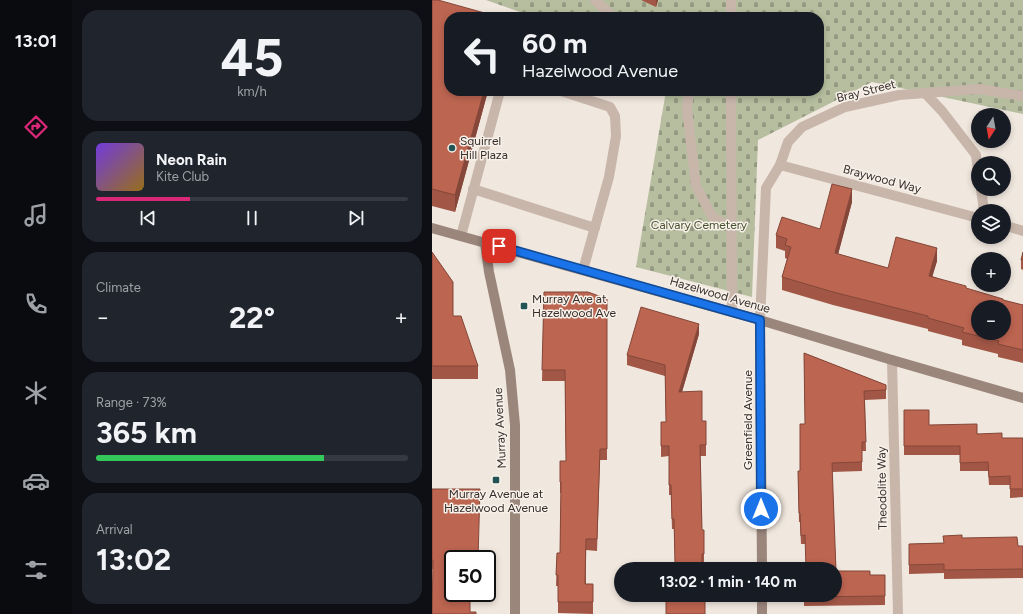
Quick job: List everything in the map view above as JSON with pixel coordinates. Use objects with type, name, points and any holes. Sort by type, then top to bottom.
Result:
[{"type":"main road","name":"Hazelwood Avenue","points":[[432,228],[760,320],[1023,398]]},
{"type":"main road","name":"Murray Avenue","points":[[485,243],[488,272],[510,370],[515,425],[515,614]]},
{"type":"main road","name":"Greenfield Avenue","points":[[760,320],[762,562]]},
{"type":"main road","points":[[762,602],[762,614]]},
{"type":"street","points":[[595,0],[608,12]]},
{"type":"street","points":[[731,0],[731,12]]},
{"type":"street","name":"Bray Street","points":[[760,320],[766,188],[780,165],[788,142],[802,127],[845,107],[899,95],[979,89],[1023,96]]},
{"type":"street","points":[[925,93],[942,111],[976,156]]},
{"type":"street","points":[[461,236],[499,96]]},
{"type":"street","points":[[576,96],[610,107],[614,116],[616,136],[609,177],[583,270]]},
{"type":"street","points":[[688,96],[686,109],[696,186],[714,218],[731,227]]},
{"type":"street","points":[[731,96],[732,312]]},
{"type":"street","name":"Braywood Way","points":[[780,165],[971,216]]},
{"type":"street","points":[[473,189],[595,228]]},
{"type":"street","points":[[1011,228],[1023,231]]},
{"type":"street","name":"Theodolite Way","points":[[892,360],[898,614]]},
{"type":"green space","name":"Calvary Cemetery","points":[[486,0],[1023,0],[1023,114],[1011,111],[1011,108],[995,108],[872,82],[758,140],[752,297],[636,267],[665,96],[824,96],[824,12],[520,12]]},
{"type":"building","name":"Squirrel Hill Plaza","points":[[432,0],[438,0],[481,12],[444,12],[444,96],[483,96],[455,195],[432,189]]},
{"type":"building","points":[[832,184],[852,189],[835,253],[888,268],[896,237],[937,248],[929,276],[966,286],[966,288],[971,289],[971,292],[979,292],[1003,300],[971,300],[971,334],[962,332],[964,328],[928,318],[928,316],[833,292],[782,277],[791,247],[785,245],[787,239],[776,235],[782,217],[820,229]]},
{"type":"building","points":[[432,252],[453,282],[453,316],[461,316],[478,366],[432,366]]},
{"type":"building","points":[[544,292],[588,292],[607,299],[607,449],[600,449],[597,539],[586,539],[585,584],[593,584],[593,602],[558,602],[558,575],[556,575],[557,553],[560,553],[560,461],[566,461],[565,370],[542,370]]},
{"type":"building","points":[[1011,302],[1023,305],[1023,350],[998,344],[999,341],[995,340],[1011,340]]},
{"type":"building","points":[[641,307],[699,324],[679,392],[702,391],[702,421],[706,421],[706,445],[700,445],[702,530],[704,530],[704,554],[702,554],[702,562],[675,562],[674,519],[672,519],[671,485],[669,485],[669,446],[661,446],[661,422],[666,422],[665,365],[627,355]]},
{"type":"building","points":[[804,353],[886,385],[886,390],[864,391],[866,442],[862,442],[862,462],[832,463],[836,562],[806,562],[805,535],[801,536],[799,513],[798,471],[800,471],[800,424],[805,424]]},
{"type":"building","points":[[904,410],[929,410],[929,425],[977,424],[977,434],[1002,433],[1002,438],[1023,438],[1023,489],[1010,489],[1010,476],[989,477],[988,462],[960,463],[960,446],[904,446]]},
{"type":"building","points":[[432,489],[480,489],[478,550],[444,550],[444,602],[470,602],[470,612],[476,612],[476,614],[432,614]]},
{"type":"building","points":[[962,535],[962,538],[1017,537],[1018,546],[1023,546],[1023,569],[944,570],[944,564],[909,565],[909,544],[944,543],[943,536]]},
{"type":"building","points":[[842,571],[870,571],[870,575],[885,575],[885,596],[842,597]]},
{"type":"building","points":[[666,602],[705,602],[705,614],[666,614]]},
{"type":"place","name":"Squirrel Hill Plaza","points":[[452,148]]},
{"type":"place","name":"Murray Ave at Hazelwood Ave","points":[[524,306]]},
{"type":"place","name":"Murray Avenue at Hazelwood Avenue","points":[[496,480]]},
{"type":"route","points":[[499,246],[760,320],[761,509]]}]
